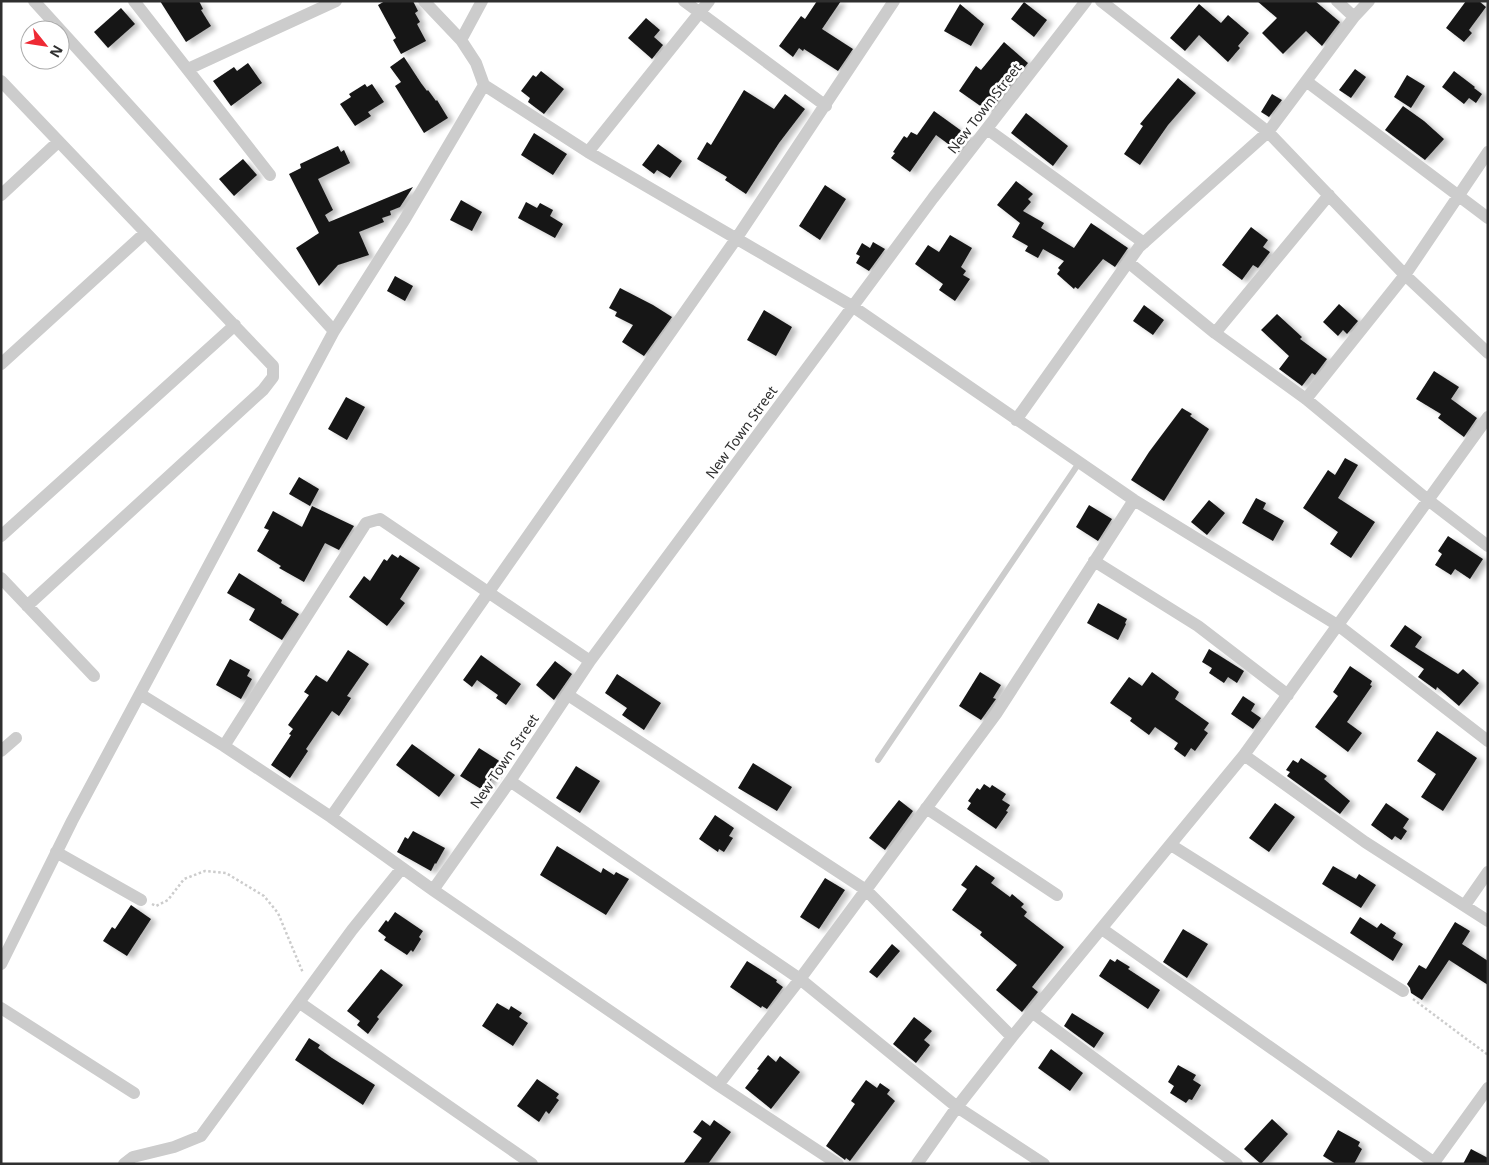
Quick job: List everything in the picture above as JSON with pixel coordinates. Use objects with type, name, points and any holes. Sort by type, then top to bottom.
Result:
[{"type":"street","points":[[34,1],[334,331]]},
{"type":"street","points":[[134,1],[270,175]]},
{"type":"street","points":[[188,69],[336,1]]},
{"type":"street","points":[[424,1],[461,40],[476,63],[484,85],[588,152],[852,306],[1134,500],[1339,626],[1488,741]]},
{"type":"street","points":[[461,40],[482,1]]},
{"type":"street","points":[[684,1],[826,106]]},
{"type":"street","points":[[588,152],[709,1]]},
{"type":"street","points":[[331,817],[736,239],[894,1]]},
{"type":"street","name":"New Town Street","points":[[433,890],[510,781],[590,661],[852,306],[1086,1]]},
{"type":"street","points":[[1100,1],[1268,132],[1405,275],[1488,353]]},
{"type":"street","points":[[1337,1],[1354,17]]},
{"type":"street","points":[[1016,420],[1139,247],[1268,132],[1354,17],[1369,1]]},
{"type":"street","points":[[1,81],[273,366],[272,377],[263,390],[27,606]]},
{"type":"street","points":[[1306,81],[1488,218]]},
{"type":"street","points":[[1,964],[56,852],[334,331],[405,220],[484,85]]},
{"type":"street","points":[[987,129],[1144,243]]},
{"type":"street","points":[[1,195],[58,142]]},
{"type":"street","points":[[1306,399],[1405,275],[1488,152]]},
{"type":"street","points":[[1215,333],[1329,195]]},
{"type":"street","points":[[1,364],[145,233]]},
{"type":"street","points":[[1128,262],[1215,333],[1306,399],[1428,500],[1488,546]]},
{"type":"street","points":[[1,536],[235,325]]},
{"type":"street","points":[[917,1164],[957,1107],[1012,1037],[1244,755],[1339,626],[1488,416]]},
{"type":"street","points":[[718,1085],[800,979],[996,714],[1134,500]]},
{"type":"street","points":[[224,746],[366,523],[380,519],[590,661]]},
{"type":"street","points":[[1094,561],[1198,626],[1288,695]]},
{"type":"street","points":[[1,578],[94,676]]},
{"type":"street","points":[[140,694],[224,746],[331,817],[433,890],[718,1085],[838,1164]]},
{"type":"street","points":[[568,695],[866,890],[1012,1037]]},
{"type":"street","points":[[1,751],[16,738]]},
{"type":"street","points":[[1244,755],[1365,842],[1488,921]]},
{"type":"street","points":[[510,781],[800,979],[957,1107],[1044,1164]]},
{"type":"street","points":[[926,808],[1057,895]]},
{"type":"street","points":[[1171,845],[1402,991]]},
{"type":"street","points":[[56,852],[141,900]]},
{"type":"street","points":[[124,1164],[133,1157],[174,1147],[201,1136],[352,930],[402,868]]},
{"type":"street","points":[[1465,905],[1488,872]]},
{"type":"street","points":[[1102,929],[1434,1163],[1488,1088]]},
{"type":"street","points":[[300,1003],[532,1164]]},
{"type":"street","points":[[1,1008],[134,1093]]},
{"type":"street","points":[[1033,1013],[1237,1164]]},
{"type":"lane","points":[[878,760],[1079,463]]},
{"type":"path","points":[[141,900],[156,906],[168,900],[184,879],[205,871],[226,874],[242,881],[264,896],[278,913],[310,988]]},
{"type":"path","points":[[1402,991],[1488,1055]]},
{"type":"building","points":[[160,1],[199,1],[203,9],[201,10],[211,26],[186,42]]},
{"type":"building","points":[[385,1],[413,1],[418,11],[415,13],[420,22],[417,24],[426,41],[401,54],[393,40],[396,38],[378,5]]},
{"type":"building","points":[[817,1],[841,1],[822,29],[853,49],[838,71],[804,49],[803,51],[799,48],[793,57],[779,46],[801,16],[805,19]]},
{"type":"building","points":[[1257,1],[1315,1],[1340,22],[1322,46],[1306,31],[1283,54],[1262,33],[1277,18]]},
{"type":"building","points":[[1466,1],[1479,1],[1486,7],[1469,30],[1472,33],[1464,42],[1446,28]]},
{"type":"building","points":[[1024,2],[1047,20],[1034,37],[1011,19]]},
{"type":"building","points":[[960,4],[984,24],[971,46],[944,31]]},
{"type":"building","points":[[1199,4],[1221,23],[1228,15],[1249,33],[1238,46],[1240,48],[1228,62],[1199,35],[1185,51],[1170,38]]},
{"type":"building","points":[[121,8],[135,24],[108,48],[94,32]]},
{"type":"building","points":[[646,18],[660,30],[654,37],[663,45],[652,59],[628,38]]},
{"type":"building","points":[[1004,42],[1028,63],[989,112],[959,91],[976,66],[981,70]]},
{"type":"building","points":[[404,57],[427,91],[437,100],[448,118],[424,133],[395,86],[401,82],[390,67]]},
{"type":"building","points":[[248,63],[262,83],[231,106],[213,81],[234,67],[237,71]]},
{"type":"building","points":[[1355,69],[1366,77],[1351,98],[1339,90]]},
{"type":"building","points":[[541,71],[564,89],[544,114],[528,102],[530,98],[521,91],[533,75],[536,77]]},
{"type":"building","points":[[1454,71],[1482,94],[1476,103],[1469,98],[1464,104],[1442,87]]},
{"type":"building","points":[[1407,75],[1425,86],[1411,108],[1394,97]]},
{"type":"building","points":[[1178,78],[1196,93],[1168,125],[1140,165],[1124,154],[1143,126],[1140,124]]},
{"type":"building","points":[[365,84],[367,87],[372,84],[384,102],[368,112],[371,116],[355,126],[340,104],[351,97],[349,94]]},
{"type":"building","points":[[744,90],[774,109],[785,94],[805,109],[779,143],[746,194],[725,180],[727,177],[697,159],[707,142],[711,145]]},
{"type":"building","points":[[1272,94],[1282,100],[1269,117],[1261,112]]},
{"type":"building","points":[[1403,106],[1444,139],[1425,160],[1385,130]]},
{"type":"building","points":[[934,111],[970,137],[959,152],[936,135],[910,172],[891,158],[895,153],[893,152],[904,136],[907,138],[911,132],[917,135]]},
{"type":"building","points":[[1026,113],[1068,146],[1053,166],[1011,133]]},
{"type":"building","points":[[534,133],[567,154],[553,175],[521,155]]},
{"type":"building","points":[[658,144],[682,161],[670,178],[657,170],[654,174],[642,165]]},
{"type":"building","points":[[338,146],[341,152],[344,150],[350,163],[318,179],[333,210],[325,215],[329,222],[413,187],[400,207],[390,211],[391,215],[382,218],[384,222],[359,232],[369,255],[338,265],[319,286],[296,248],[319,233],[289,174],[301,168],[300,164]]},
{"type":"building","points":[[243,159],[257,175],[234,196],[219,179]]},
{"type":"building","points":[[1016,181],[1033,194],[1028,199],[1031,202],[1023,211],[1044,223],[1041,228],[1074,248],[1091,223],[1128,248],[1115,267],[1103,259],[1078,289],[1075,287],[1074,289],[1057,274],[1060,270],[1058,268],[1064,261],[1043,249],[1038,258],[1025,251],[1028,246],[1012,237],[1020,223],[997,205]]},
{"type":"building","points":[[825,185],[846,199],[820,240],[799,226]]},
{"type":"building","points":[[461,200],[482,212],[472,231],[450,220]]},
{"type":"building","points":[[526,202],[537,208],[540,203],[553,210],[550,216],[563,224],[555,238],[518,218]]},
{"type":"building","points":[[1251,227],[1268,240],[1263,247],[1270,252],[1258,268],[1253,265],[1242,280],[1222,265]]},
{"type":"building","points":[[950,235],[972,248],[961,267],[966,271],[963,275],[970,279],[955,301],[939,290],[943,284],[915,264],[928,245],[939,252]]},
{"type":"building","points":[[873,242],[885,249],[869,271],[856,263],[860,256],[856,254],[862,243],[870,248]]},
{"type":"building","points":[[395,276],[413,286],[405,301],[387,291]]},
{"type":"building","points":[[620,288],[672,317],[644,356],[622,342],[633,325],[615,316],[617,312],[609,308]]},
{"type":"building","points":[[1339,304],[1358,321],[1347,334],[1343,330],[1338,336],[1323,322]]},
{"type":"building","points":[[1144,305],[1164,320],[1153,335],[1133,321]]},
{"type":"building","points":[[764,310],[792,327],[776,356],[747,340]]},
{"type":"building","points":[[1277,314],[1302,337],[1300,339],[1327,359],[1315,375],[1312,373],[1302,386],[1279,369],[1289,356],[1261,330]]},
{"type":"building","points":[[1434,371],[1459,387],[1451,399],[1477,418],[1464,437],[1438,418],[1441,414],[1416,399]]},
{"type":"building","points":[[346,397],[365,407],[347,440],[328,429]]},
{"type":"building","points":[[1182,408],[1209,429],[1164,501],[1131,480]]},
{"type":"building","points":[[1345,458],[1358,465],[1338,498],[1375,522],[1351,558],[1330,544],[1338,532],[1303,508],[1328,470],[1335,475]]},
{"type":"building","points":[[299,477],[319,489],[310,506],[289,494]]},
{"type":"building","points":[[1256,498],[1266,503],[1263,509],[1284,521],[1273,541],[1242,523]]},
{"type":"building","points":[[1209,500],[1225,513],[1207,535],[1191,522]]},
{"type":"building","points":[[1089,505],[1112,519],[1098,541],[1076,527]]},
{"type":"building","points":[[312,506],[354,526],[339,550],[325,543],[304,582],[279,568],[281,566],[257,551],[269,530],[264,528],[273,511],[302,527]]},
{"type":"building","points":[[1448,536],[1483,559],[1470,579],[1455,569],[1451,575],[1435,565],[1442,554],[1438,551]]},
{"type":"building","points":[[392,554],[398,558],[400,555],[420,568],[400,599],[405,603],[387,626],[349,597],[364,576],[370,581],[384,559],[387,561]]},
{"type":"building","points":[[239,573],[282,600],[281,603],[299,614],[282,640],[249,620],[255,609],[227,593]]},
{"type":"building","points":[[1098,603],[1127,619],[1118,640],[1087,623]]},
{"type":"building","points":[[1405,625],[1422,637],[1415,647],[1458,674],[1463,669],[1479,683],[1459,706],[1437,687],[1436,690],[1418,677],[1424,669],[1390,646]]},
{"type":"building","points":[[1209,649],[1244,671],[1237,683],[1228,677],[1224,683],[1209,673],[1212,668],[1202,662]]},
{"type":"building","points":[[348,650],[369,664],[347,696],[351,698],[339,716],[332,711],[306,749],[308,751],[290,778],[271,765],[291,735],[289,734],[293,729],[288,725],[309,695],[304,692],[316,675],[327,682]]},
{"type":"building","points":[[481,655],[521,684],[506,705],[496,698],[498,695],[477,680],[472,687],[463,680]]},
{"type":"building","points":[[230,659],[250,670],[247,676],[252,679],[241,699],[216,685]]},
{"type":"building","points":[[555,661],[572,674],[554,700],[536,685]]},
{"type":"building","points":[[1350,666],[1372,681],[1370,685],[1372,686],[1347,722],[1362,733],[1348,752],[1315,727],[1338,696],[1333,692]]},
{"type":"building","points":[[980,672],[1001,685],[993,698],[996,699],[981,720],[959,706]]},
{"type":"building","points":[[1152,672],[1179,692],[1175,699],[1209,723],[1204,730],[1208,733],[1195,751],[1191,748],[1185,757],[1174,749],[1178,743],[1155,727],[1149,735],[1130,721],[1132,718],[1110,703],[1129,677],[1142,686]]},
{"type":"building","points":[[617,674],[661,703],[644,730],[622,715],[627,708],[605,693]]},
{"type":"building","points":[[1243,696],[1255,704],[1251,711],[1261,718],[1253,729],[1231,714]]},
{"type":"building","points":[[1437,731],[1477,758],[1443,811],[1421,797],[1436,774],[1417,761]]},
{"type":"building","points":[[412,744],[455,775],[439,797],[396,765]]},
{"type":"building","points":[[479,748],[501,762],[487,787],[483,785],[481,789],[460,776]]},
{"type":"building","points":[[1301,758],[1327,776],[1324,779],[1350,801],[1340,814],[1287,776],[1290,772],[1286,770],[1293,760],[1298,763]]},
{"type":"building","points":[[753,763],[792,787],[777,811],[738,788]]},
{"type":"building","points":[[576,766],[600,781],[580,813],[556,798]]},
{"type":"building","points":[[984,784],[990,788],[992,785],[1006,794],[1002,800],[1010,805],[1006,811],[1008,812],[996,829],[967,809],[971,803],[968,801],[977,788],[980,790]]},
{"type":"building","points":[[899,800],[913,811],[885,850],[869,838]]},
{"type":"building","points":[[1275,803],[1295,817],[1269,852],[1249,838]]},
{"type":"building","points":[[1386,803],[1409,819],[1403,828],[1407,831],[1401,840],[1395,836],[1392,840],[1371,825]]},
{"type":"building","points":[[715,815],[734,828],[729,836],[733,838],[724,852],[719,849],[718,852],[699,839]]},
{"type":"building","points":[[413,831],[445,848],[431,871],[397,852],[405,837],[408,839]]},
{"type":"building","points":[[557,846],[601,873],[603,868],[614,875],[616,872],[629,879],[606,915],[540,875]]},
{"type":"building","points":[[976,865],[995,878],[991,883],[1010,897],[1012,894],[1024,904],[1021,907],[1027,912],[1024,916],[1064,947],[1032,987],[1038,992],[1022,1012],[996,990],[1017,965],[980,935],[982,932],[952,910],[967,889],[961,885]]},
{"type":"building","points":[[1333,866],[1356,879],[1359,874],[1376,885],[1361,908],[1322,884]]},
{"type":"building","points":[[825,878],[845,890],[819,929],[800,917]]},
{"type":"building","points":[[131,905],[151,919],[127,956],[103,941],[112,927],[115,929]]},
{"type":"building","points":[[395,912],[423,931],[419,937],[421,939],[413,952],[411,950],[407,955],[384,940],[386,937],[378,931]]},
{"type":"building","points":[[1360,917],[1377,928],[1381,923],[1396,933],[1393,938],[1403,944],[1393,961],[1350,933]]},
{"type":"building","points":[[1455,922],[1470,931],[1462,944],[1488,961],[1488,985],[1449,960],[1422,1000],[1411,993],[1407,984],[1419,965],[1426,969]]},
{"type":"building","points":[[1183,929],[1208,944],[1187,978],[1163,962]]},
{"type":"building","points":[[892,944],[900,951],[877,978],[869,972]]},
{"type":"building","points":[[1110,959],[1115,962],[1117,959],[1130,967],[1128,969],[1160,990],[1148,1009],[1099,976]]},
{"type":"building","points":[[747,961],[777,980],[776,982],[783,987],[767,1009],[762,1006],[761,1008],[730,987]]},
{"type":"building","points":[[381,969],[403,985],[377,1017],[379,1019],[368,1034],[357,1025],[360,1021],[347,1011]]},
{"type":"building","points":[[497,1003],[509,1010],[511,1006],[522,1013],[519,1017],[528,1023],[513,1046],[482,1026]]},
{"type":"building","points":[[1072,1013],[1104,1033],[1094,1048],[1064,1026]]},
{"type":"building","points":[[914,1017],[932,1031],[924,1040],[930,1045],[916,1063],[893,1044]]},
{"type":"building","points":[[309,1038],[320,1045],[318,1048],[332,1058],[375,1085],[363,1105],[295,1060]]},
{"type":"building","points":[[1051,1049],[1083,1073],[1070,1091],[1038,1068]]},
{"type":"building","points":[[768,1055],[776,1062],[780,1056],[800,1072],[771,1109],[745,1088]]},
{"type":"building","points":[[1178,1065],[1196,1075],[1193,1080],[1201,1085],[1192,1100],[1189,1099],[1186,1103],[1170,1093],[1174,1086],[1168,1082]]},
{"type":"building","points":[[537,1079],[559,1094],[556,1098],[559,1100],[549,1114],[546,1111],[539,1122],[517,1106]]},
{"type":"building","points":[[866,1080],[877,1088],[880,1083],[890,1090],[887,1094],[895,1101],[850,1161],[846,1158],[845,1160],[826,1146],[855,1104],[851,1101]]},
{"type":"building","points":[[1272,1119],[1288,1134],[1261,1164],[1244,1149]]},
{"type":"building","points":[[702,1120],[710,1126],[714,1120],[731,1132],[708,1164],[683,1164],[702,1138],[693,1132]]},
{"type":"building","points":[[1338,1130],[1360,1142],[1358,1146],[1362,1149],[1354,1164],[1336,1164],[1323,1156]]},
{"type":"building","points":[[1471,1149],[1488,1158],[1488,1164],[1463,1164]]}]
